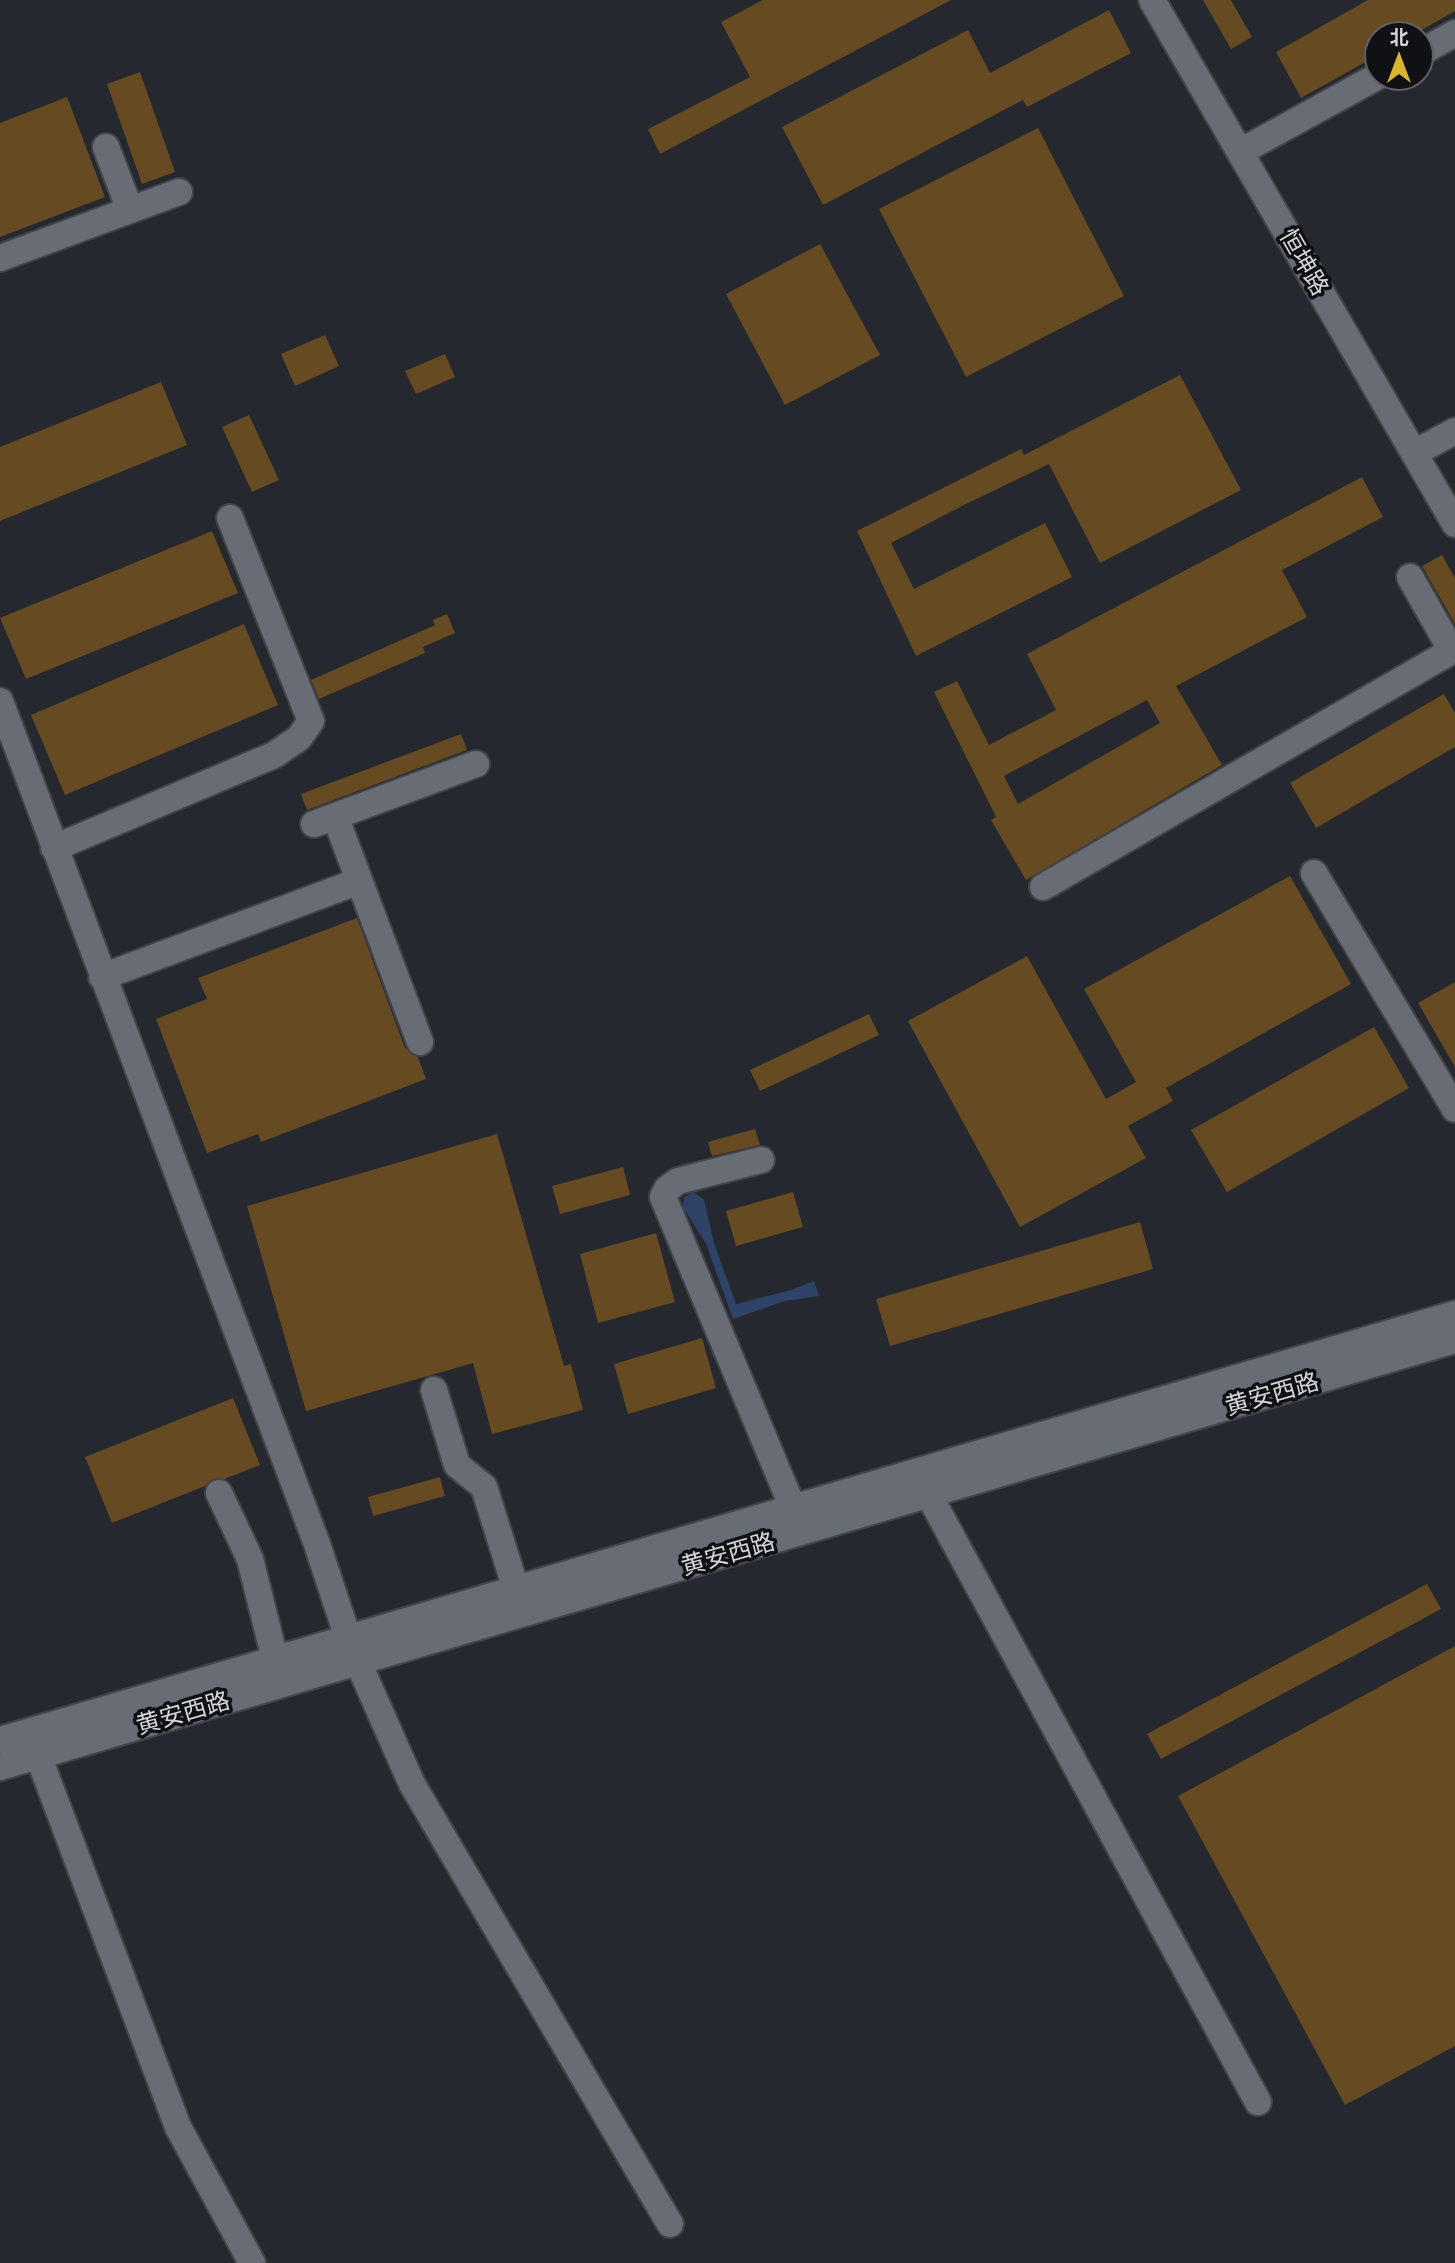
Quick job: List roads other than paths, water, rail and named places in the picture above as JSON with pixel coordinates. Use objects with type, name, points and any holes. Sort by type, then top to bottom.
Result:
[{"type":"street","name":"恒坤路","points":[[1152,0],[1455,524]]},
{"type":"street","points":[[1434,45],[1455,33]]},
{"type":"street","points":[[1240,152],[1364,84]]},
{"type":"street","points":[[106,147],[130,210]]},
{"type":"street","points":[[0,258],[179,192]]},
{"type":"street","points":[[1414,453],[1455,431]]},
{"type":"street","points":[[54,848],[274,755],[299,738],[311,721],[230,518]]},
{"type":"street","points":[[1043,887],[1453,650],[1410,577]]},
{"type":"street","points":[[0,701],[317,1544],[353,1650],[412,1784],[670,2224]]},
{"type":"street","points":[[420,1042],[359,881],[325,820],[476,764]]},
{"type":"street","points":[[1314,873],[1455,1109]]},
{"type":"street","points":[[102,977],[359,881]]},
{"type":"street","points":[[761,1160],[678,1181],[667,1189],[663,1198],[793,1508]]},
{"type":"street","name":"黄安西路","points":[[0,1767],[353,1650],[516,1589],[1455,1314]]},
{"type":"street","name":"黄安西路","points":[[0,1740],[275,1659],[353,1650],[929,1495],[1455,1340]]},
{"type":"street","points":[[434,1390],[457,1465],[484,1487],[516,1589]]},
{"type":"street","points":[[219,1493],[250,1559],[275,1659]]},
{"type":"street","points":[[929,1495],[1258,2102]]},
{"type":"street","points":[[38,1755],[178,2127],[252,2263]]},
{"type":"water","points":[[694,1192],[704,1200],[714,1243],[736,1304],[791,1290],[814,1281],[819,1296],[785,1301],[733,1319],[706,1244],[683,1207],[684,1197]]}]
